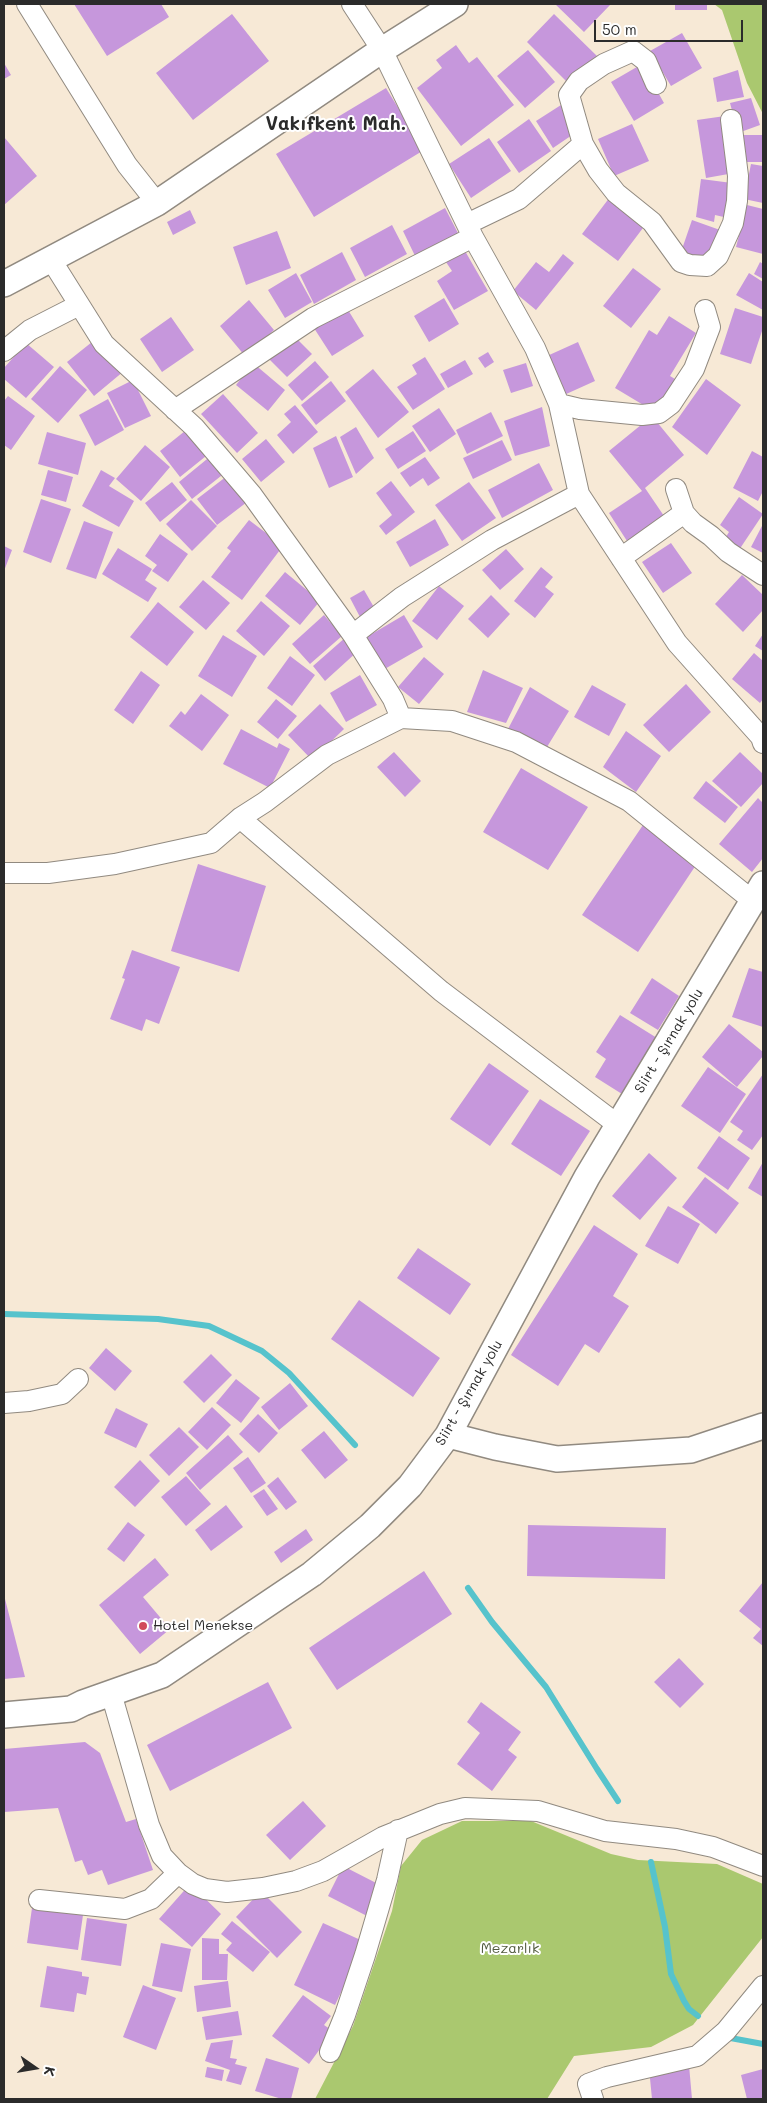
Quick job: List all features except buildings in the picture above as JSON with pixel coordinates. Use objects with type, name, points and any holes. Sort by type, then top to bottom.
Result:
[{"type":"street","points":[[27,4],[127,165],[157,202]]},
{"type":"street","points":[[352,4],[382,50],[470,231],[536,348],[559,404],[579,494],[677,643],[761,737],[763,743]]},
{"type":"street","points":[[4,284],[157,202],[382,50],[455,4]]},
{"type":"street","points":[[656,84],[646,61],[632,51],[604,64],[579,81],[569,95],[583,144],[598,170],[616,193],[652,222],[681,262],[690,265],[707,266],[718,256],[733,223],[737,200],[738,176],[731,120]]},
{"type":"street","points":[[175,410],[313,318],[470,231],[519,199],[583,144]]},
{"type":"street","points":[[50,258],[104,344],[194,427],[252,495],[353,635],[393,699],[401,718]]},
{"type":"street","points":[[4,351],[30,330],[79,305]]},
{"type":"street","points":[[559,404],[580,409],[642,416],[659,414],[670,404],[694,369],[710,327],[705,310]]},
{"type":"street","points":[[676,489],[684,514],[728,552],[763,575]]},
{"type":"street","points":[[353,635],[402,596],[484,545],[579,494]]},
{"type":"street","points":[[621,558],[684,514]]},
{"type":"street","points":[[4,873],[48,873],[115,864],[211,843],[240,818],[265,802],[326,755],[401,718],[452,721],[516,742],[629,801],[758,893]]},
{"type":"street","points":[[240,818],[441,991],[618,1125]]},
{"type":"street","name":"Siirt - Şırnak yolu","points":[[4,1716],[71,1709],[162,1675],[312,1574],[370,1526],[410,1486],[448,1435],[587,1177],[758,893]]},
{"type":"street","points":[[4,1403],[29,1401],[62,1394],[78,1379]]},
{"type":"street","points":[[448,1435],[557,1459],[691,1450],[763,1426]]},
{"type":"street","points":[[111,1693],[149,1825],[162,1856],[178,1873],[193,1884],[205,1889],[227,1892],[263,1888],[296,1881],[323,1871],[382,1837],[398,1830],[440,1814],[465,1808],[538,1811],[606,1831],[676,1839],[713,1847],[763,1866]]},
{"type":"street","points":[[330,2052],[345,2015],[365,1955],[387,1880],[398,1830]]},
{"type":"street","points":[[39,1900],[125,1909],[151,1900],[178,1873]]},
{"type":"street","points":[[593,2099],[588,2084],[607,2077],[697,2056],[726,2031],[763,1986]]},
{"type":"green space","points":[[714,4],[763,4],[763,114],[747,83],[722,10]]},
{"type":"green space","name":"Mezarlık","points":[[462,1821],[531,1821],[611,1854],[638,1860],[717,1864],[763,1884],[763,1937],[693,2025],[651,2047],[574,2056],[547,2099],[315,2099],[353,2026],[392,1911],[401,1866],[422,1840]]},
{"type":"waterway","points":[[4,1314],[158,1319],[209,1326],[262,1351],[289,1373],[355,1445]]},
{"type":"waterway","points":[[468,1588],[492,1622],[546,1687],[618,1801]]},
{"type":"waterway","points":[[651,1862],[665,1927],[671,1974],[689,2009],[698,2016]]},
{"type":"waterway","points":[[725,2037],[763,2044]]},
{"type":"place","name":"Hotel Menekse","points":[[143,1626]]},
{"type":"district","name":"Vakıfkent Mah.","points":[[336,124]]}]
